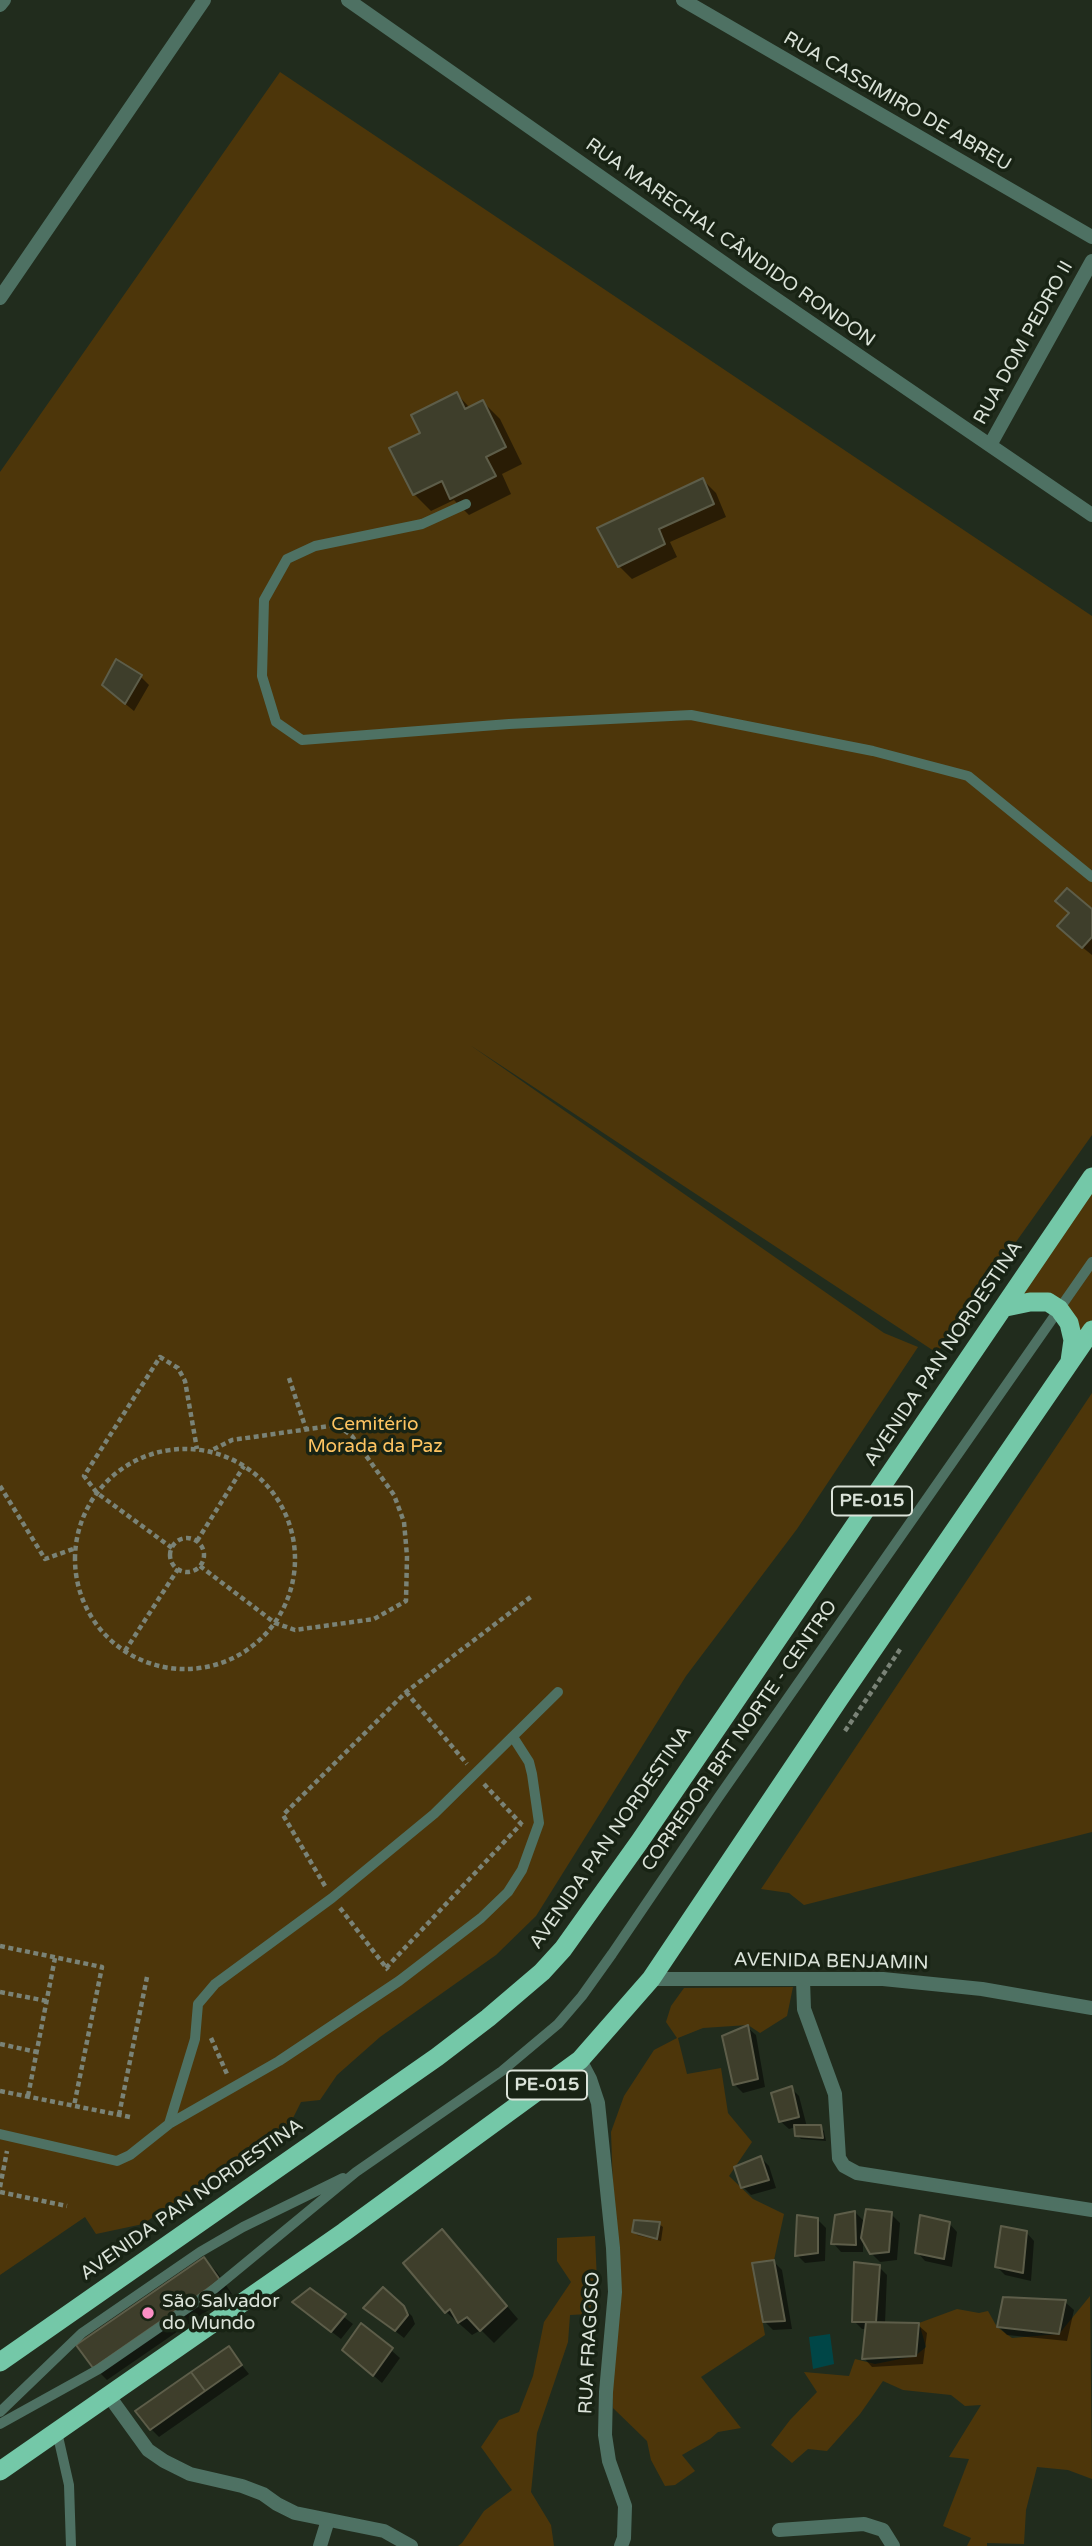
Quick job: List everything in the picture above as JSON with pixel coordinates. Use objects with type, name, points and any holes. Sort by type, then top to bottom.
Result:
[{"type":"highway","name":"AVENIDA PAN NORDESTINA","points":[[0,2362],[437,2057],[488,2018],[542,1972],[563,1950],[1006,1307],[1092,1177]]},
{"type":"highway","points":[[1006,1307],[1030,1301],[1048,1303],[1059,1309],[1069,1322],[1073,1340],[1069,1366]]},
{"type":"highway","name":"PE-015","points":[[0,2471],[344,2232],[579,2060],[651,1979],[1092,1330]]},
{"type":"street","points":[[0,5],[4,0]]},
{"type":"street","points":[[0,298],[204,0]]},
{"type":"street","name":"RUA MARECHAL CÂNDIDO RONDON","points":[[348,0],[668,225],[1092,514]]},
{"type":"street","name":"RUA CASSIMIRO DE ABREU","points":[[683,0],[1092,237]]},
{"type":"street","name":"RUA DOM PEDRO II","points":[[990,445],[1092,261]]},
{"type":"street","name":"AVENIDA BENJAMIN","points":[[651,1979],[883,1979],[982,1989],[1092,2008]]},
{"type":"street","points":[[803,1980],[804,2009],[835,2094],[839,2158],[844,2166],[857,2172],[1092,2210]]},
{"type":"street","name":"RUA FRAGOSO","points":[[579,2060],[590,2079],[598,2103],[612,2248],[615,2292],[605,2435],[609,2461],[625,2506],[624,2538],[621,2546]]},
{"type":"street","points":[[109,2396],[148,2450],[190,2474],[252,2490],[295,2513],[384,2530],[411,2546]]},
{"type":"street","points":[[320,2546],[328,2520]]},
{"type":"street","points":[[779,2530],[864,2524],[883,2530],[893,2546]]},
{"type":"lane","points":[[466,504],[422,524],[315,546],[287,559],[264,600],[262,676],[276,722],[302,740],[509,724],[691,715],[873,751],[968,776],[1092,877]]},
{"type":"lane","name":"CORREDOR BRT NORTE - CENTRO","points":[[0,2424],[99,2369],[208,2294],[356,2172],[502,2071],[558,2024],[582,1996],[1092,1262]]},
{"type":"lane","points":[[169,2124],[195,2039],[198,2004],[215,1984],[332,1898],[434,1814],[558,1692]]},
{"type":"lane","points":[[0,2134],[117,2161],[138,2150],[169,2124],[233,2088],[400,1981],[481,1918],[508,1892],[523,1870],[539,1823],[529,1762],[513,1737]]},
{"type":"lane","name":"CORREDOR BRT NORTE - CENTRO","points":[[0,2412],[82,2333],[200,2252],[243,2227],[356,2172]]},
{"type":"lane","points":[[57,2432],[69,2485],[71,2546]]},
{"type":"path","points":[[172,1548],[97,1493],[84,1476],[160,1357],[178,1367],[186,1381],[197,1449]]},
{"type":"path","points":[[289,1378],[306,1429]]},
{"type":"path","points":[[200,1566],[275,1623],[295,1630],[374,1619],[406,1601],[407,1556],[404,1522],[394,1495],[352,1436],[337,1424],[232,1440],[209,1451]]},
{"type":"path","points":[[171,1449],[209,1451],[244,1466],[262,1480],[276,1497],[284,1510],[293,1538],[293,1582],[289,1597],[275,1623],[256,1644],[244,1652],[206,1667],[164,1667],[125,1651],[103,1631],[86,1606],[77,1577],[76,1548],[83,1519],[97,1493],[114,1474],[147,1455],[171,1449]]},
{"type":"path","points":[[197,1541],[244,1466]]},
{"type":"path","points":[[0,1486],[45,1559],[76,1548]]},
{"type":"path","points":[[188,1538],[197,1541],[203,1548],[204,1558],[200,1566],[193,1571],[178,1569],[170,1555],[172,1548],[178,1540],[188,1538]]},
{"type":"path","points":[[125,1651],[178,1569]]},
{"type":"path","points":[[283,1815],[406,1692],[532,1596]]},
{"type":"path","points":[[386,1968],[521,1824],[539,1823]]},
{"type":"path","points":[[0,1946],[102,1967],[74,2106]]},
{"type":"path","points":[[28,2096],[55,1958]]},
{"type":"path","points":[[120,2115],[147,1977]]},
{"type":"path","points":[[0,1992],[47,2001]]},
{"type":"path","points":[[198,2004],[233,2088]]},
{"type":"path","points":[[0,2044],[37,2052]]},
{"type":"path","points":[[0,2091],[130,2117]]},
{"type":"path","points":[[10,2140],[0,2189],[67,2206]]},
{"type":"green space","name":"Cemitério Morada da Paz","points":[[280,72],[1092,616],[1092,1135],[937,1353],[470,1045],[884,1333],[918,1347],[797,1529],[686,1676],[536,1916],[496,1955],[380,2037],[337,2075],[320,2100],[301,2102],[291,2122],[143,2224],[96,2234],[85,2217],[0,2275],[0,472]]},
{"type":"green space","points":[[1092,1177],[1092,1330],[1069,1366],[1059,1309],[1006,1307]]},
{"type":"green space","points":[[1092,1393],[1092,1832],[804,1905],[789,1893],[761,1889]]},
{"type":"green space","points":[[793,1987],[787,2016],[760,2033],[748,2025],[703,2028],[678,2038],[687,2074],[721,2068],[728,2113],[752,2142],[729,2176],[753,2199],[784,2214],[774,2260],[752,2263],[765,2335],[701,2377],[741,2428],[718,2432],[682,2455],[695,2471],[675,2485],[665,2486],[651,2460],[647,2441],[613,2408],[609,2350],[613,2187],[611,2132],[624,2096],[654,2050],[677,2038],[666,2022],[671,2006],[684,1988]]},
{"type":"green space","points":[[595,2236],[597,2282],[589,2314],[570,2315],[568,2342],[537,2433],[531,2492],[551,2525],[554,2546],[458,2546],[484,2511],[512,2490],[481,2447],[499,2420],[519,2412],[533,2376],[544,2322],[571,2282],[557,2261],[557,2238]]},
{"type":"green space","points":[[1090,2296],[1092,2479],[1068,2470],[1037,2467],[1026,2510],[1024,2544],[987,2543],[987,2546],[967,2546],[971,2538],[943,2526],[969,2459],[949,2457],[981,2405],[965,2406],[951,2395],[903,2390],[883,2381],[860,2414],[827,2451],[808,2449],[792,2463],[771,2445],[817,2392],[804,2372],[849,2376],[855,2359],[875,2364],[915,2356],[926,2347],[919,2323],[957,2309],[979,2313],[988,2311],[997,2327],[1012,2338],[1059,2334]]},
{"type":"water","points":[[830,2334],[834,2364],[813,2369],[809,2337]]},
{"type":"building","points":[[457,392],[465,409],[483,400],[506,447],[486,457],[496,476],[450,499],[442,481],[413,495],[389,448],[420,433],[411,415]]},
{"type":"building","points":[[703,478],[714,504],[659,529],[665,544],[618,567],[597,528]]},
{"type":"building","points":[[116,659],[142,675],[125,704],[102,685]]},
{"type":"building","points":[[1067,888],[1092,909],[1092,937],[1082,948],[1057,926],[1069,913],[1055,901]]},
{"type":"building","points":[[748,2025],[758,2079],[733,2085],[722,2036]]},
{"type":"building","points":[[792,2086],[799,2117],[779,2122],[771,2093]]},
{"type":"building","points":[[794,2125],[821,2125],[823,2138],[795,2136]]},
{"type":"building","points":[[761,2156],[769,2180],[741,2188],[734,2167]]},
{"type":"building","points":[[866,2209],[892,2212],[889,2252],[870,2254],[861,2238]]},
{"type":"building","points":[[855,2211],[856,2245],[831,2244],[835,2215]]},
{"type":"building","points":[[797,2215],[818,2218],[818,2253],[795,2256]]},
{"type":"building","points":[[920,2215],[950,2222],[944,2259],[915,2253]]},
{"type":"building","points":[[634,2220],[660,2222],[657,2239],[632,2232]]},
{"type":"building","points":[[1001,2226],[1027,2231],[1023,2273],[995,2267]]},
{"type":"building","points":[[442,2229],[507,2306],[480,2331],[467,2317],[458,2323],[450,2309],[445,2313],[403,2263]]},
{"type":"building","name":"São Salvador do Mundo","points":[[204,2257],[220,2280],[93,2368],[76,2345]]},
{"type":"building","points":[[774,2260],[785,2321],[763,2322],[752,2263]]},
{"type":"building","points":[[854,2262],[880,2265],[876,2322],[852,2322]]},
{"type":"building","points":[[383,2287],[404,2306],[408,2315],[395,2331],[363,2308]]},
{"type":"building","points":[[310,2288],[346,2314],[331,2332],[292,2302]]},
{"type":"building","points":[[1003,2297],[1066,2300],[1059,2334],[997,2327]]},
{"type":"building","points":[[866,2322],[919,2323],[916,2356],[862,2359]]},
{"type":"building","points":[[361,2323],[393,2348],[373,2376],[342,2350]]},
{"type":"building","points":[[229,2346],[242,2365],[205,2391],[191,2372]]},
{"type":"building","points":[[191,2372],[205,2391],[150,2430],[135,2411]]},
{"type":"place","name":"São Salvador do Mundo","points":[[148,2313]]}]
